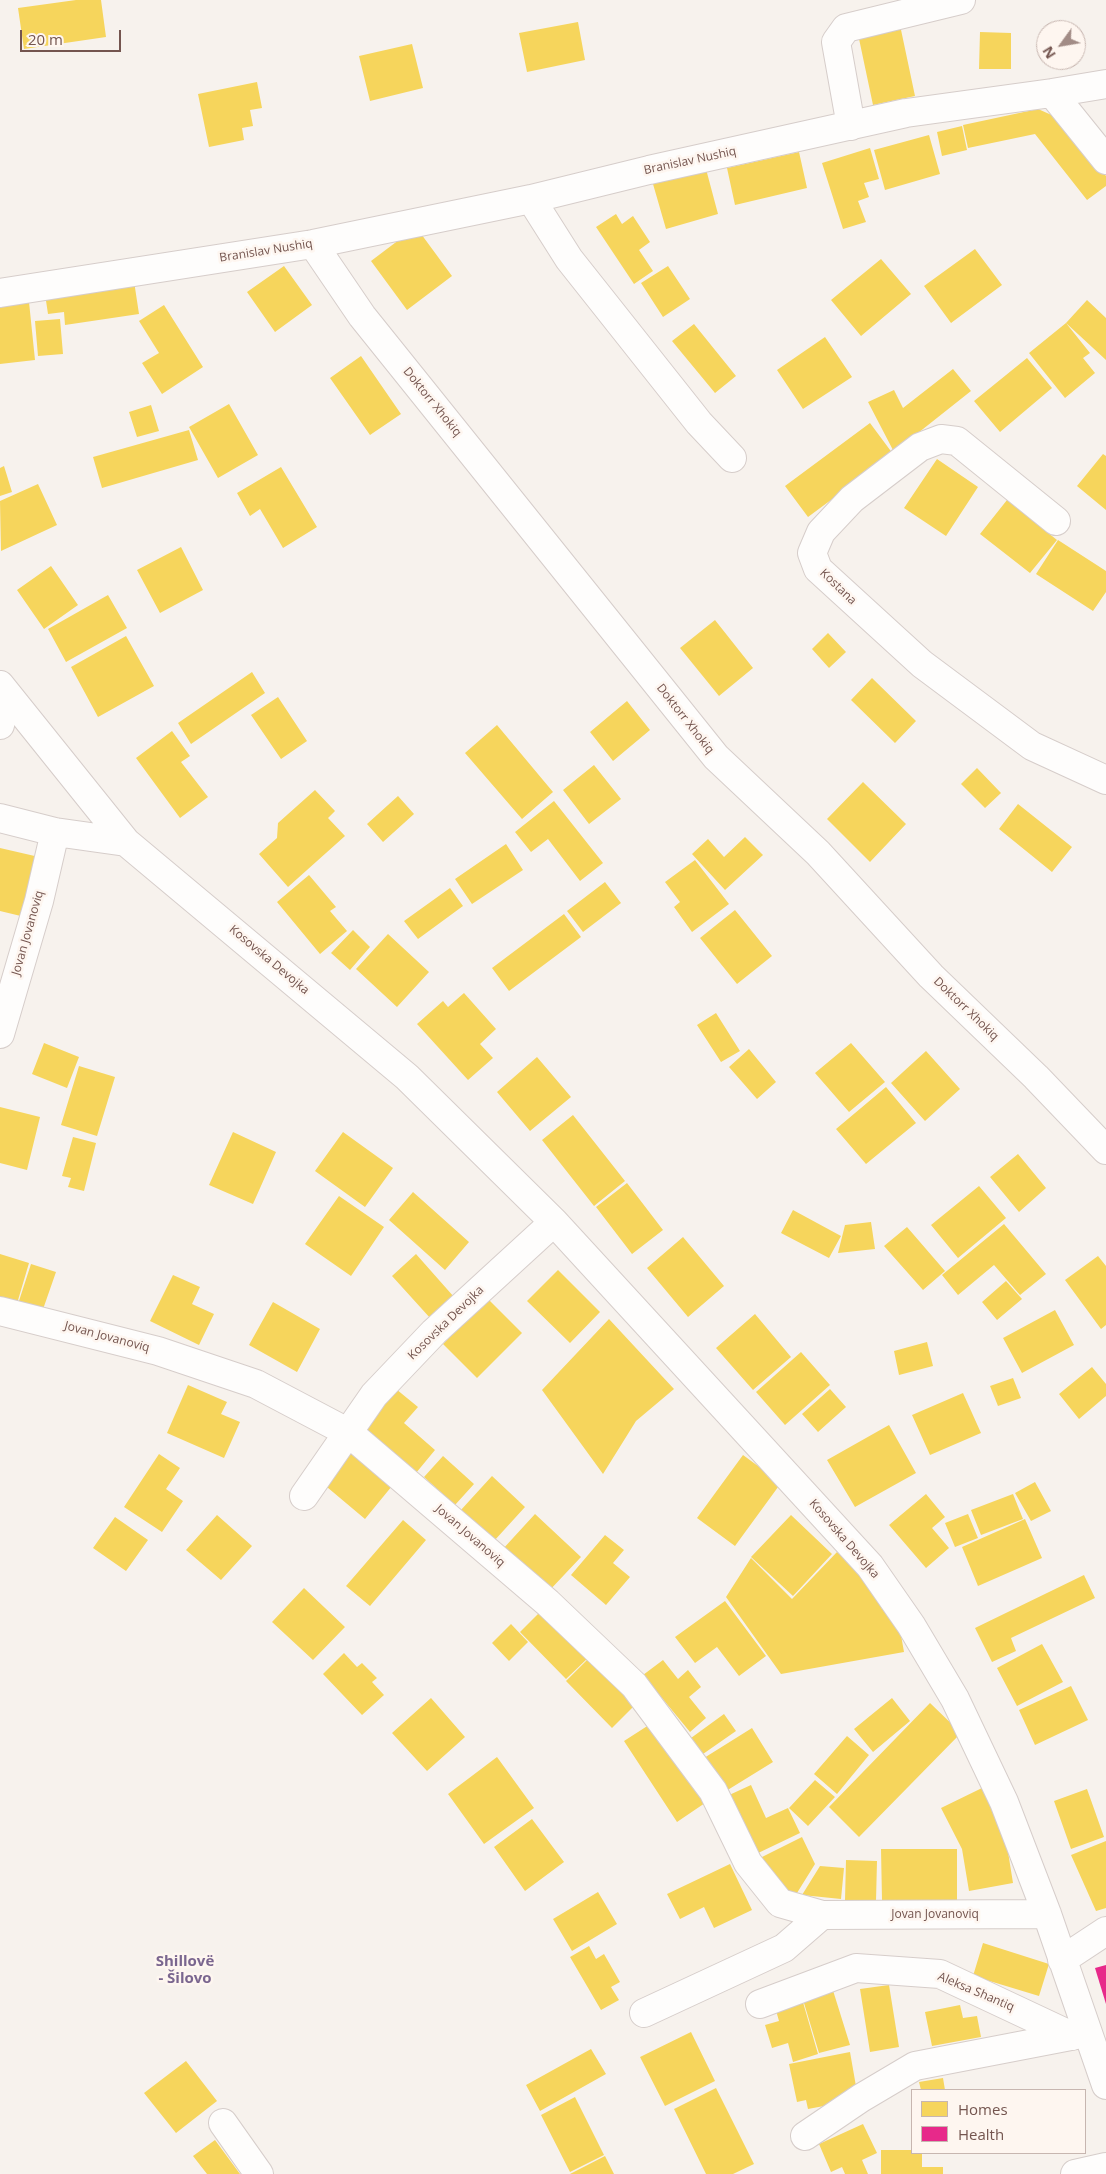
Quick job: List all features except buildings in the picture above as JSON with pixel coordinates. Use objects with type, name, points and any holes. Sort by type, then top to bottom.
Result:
[{"type":"street","points":[[851,126],[836,42],[846,28],[961,0]]},
{"type":"street","name":"Branislav Nushiq","points":[[0,293],[313,244],[531,199],[649,170],[906,113],[1052,94],[1106,84]]},
{"type":"street","points":[[1052,94],[1106,160]]},
{"type":"street","points":[[531,199],[580,274],[699,423],[732,458]]},
{"type":"street","name":"Doktorr Xhokiq","points":[[313,244],[362,316],[716,757],[818,853],[932,976],[1036,1077],[1106,1150]]},
{"type":"street","name":"Kostana","points":[[1056,521],[957,441],[941,439],[920,447],[852,498],[821,532],[812,552],[818,570],[922,664],[1032,746],[1106,780]]},
{"type":"street","points":[[0,725],[3,690]]},
{"type":"street","name":"Kosovska Devojka","points":[[3,690],[126,842],[407,1077],[554,1222],[870,1566],[911,1625],[955,1699],[1004,1802],[1047,1914]]},
{"type":"street","points":[[0,818],[55,832],[126,842]]},
{"type":"street","name":"Jovan Jovanoviq","points":[[0,1034],[38,901],[55,832]]},
{"type":"street","name":"Kosovska Devojka","points":[[304,1496],[374,1395],[434,1332],[554,1222]]},
{"type":"street","name":"Jovan Jovanoviq","points":[[0,1311],[158,1350],[256,1384],[348,1433],[548,1603],[634,1685],[713,1790],[748,1863],[780,1903],[822,1916],[1047,1914]]},
{"type":"street","points":[[1047,1914],[1062,1960],[1079,2035],[1104,2072]]},
{"type":"street","points":[[644,2013],[784,1948],[822,1916]]},
{"type":"street","points":[[1062,1960],[1106,1931]]},
{"type":"street","name":"Aleksa Shantiq","points":[[760,2004],[856,1968],[940,1974],[1079,2035]]},
{"type":"street","points":[[805,2136],[861,2098],[914,2066],[1079,2035]]},
{"type":"street","points":[[223,2123],[259,2174]]},
{"type":"street","points":[[1075,2174],[1106,2167]]},
{"type":"district","name":"Shillovë - Šilovo","points":[[185,1970]]}]
